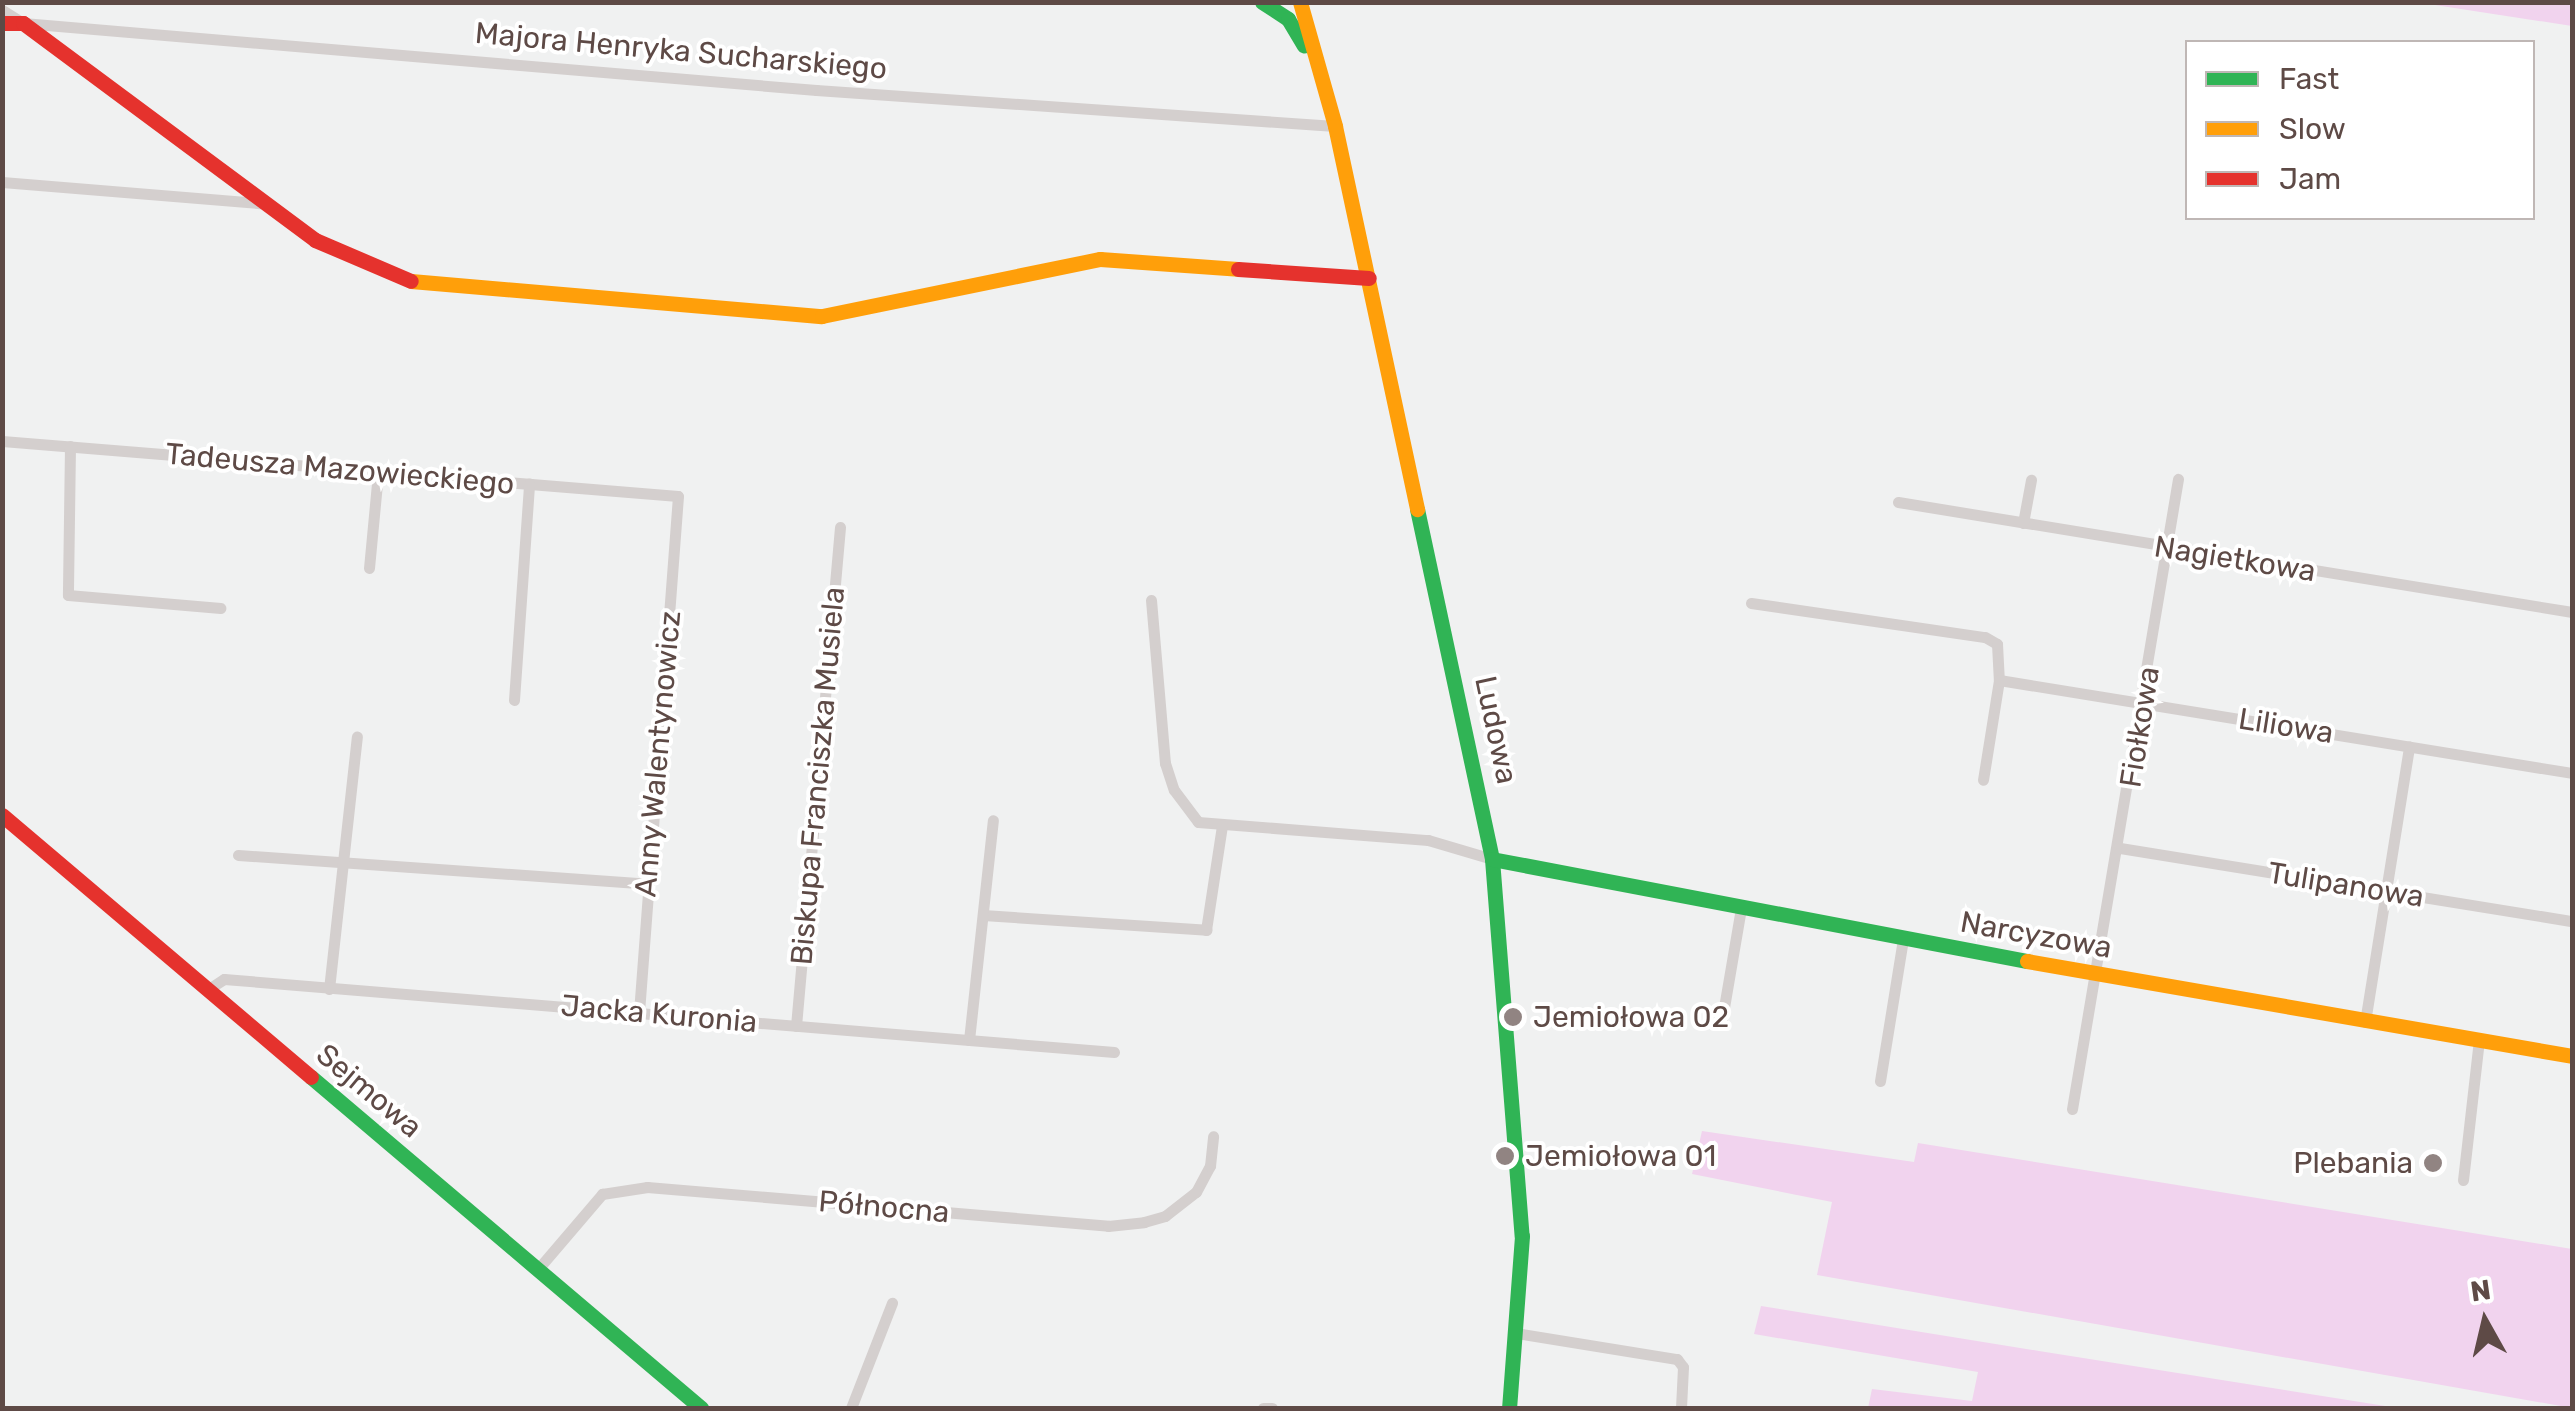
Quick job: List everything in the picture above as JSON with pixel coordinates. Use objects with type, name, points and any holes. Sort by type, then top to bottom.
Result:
[{"type":"street","name":"Ludowa","points":[[1269,7],[1300,2],[1335,126],[1492,859],[1522,1236],[1509,1408]]},
{"type":"street","name":"Ludowa","points":[[1269,7],[1288,19],[1321,75]]},
{"type":"street","name":"Majora Henryka Sucharskiego","points":[[2,10],[23,24]]},
{"type":"street","name":"Majora Henryka Sucharskiego","points":[[2,23],[1335,126]]},
{"type":"street","points":[[23,24],[260,203],[328,248],[419,284],[814,316],[1107,260],[1369,278]]},
{"type":"street","points":[[2,182],[260,203]]},
{"type":"street","name":"Tadeusza Mazowieckiego","points":[[2,441],[678,496]]},
{"type":"street","points":[[70,446],[68,595],[220,608]]},
{"type":"street","points":[[370,568],[378,473]]},
{"type":"street","name":"Fiołkowa","points":[[2072,1109],[2120,848],[2178,479]]},
{"type":"street","points":[[2023,522],[2031,480]]},
{"type":"street","points":[[514,700],[528,484]]},
{"type":"street","name":"Anny Walentynowicz","points":[[639,1012],[678,496]]},
{"type":"street","name":"Nagietkowa","points":[[1898,502],[2572,612]]},
{"type":"street","name":"Biskupa Franciszka Musiela","points":[[796,1026],[840,527]]},
{"type":"street","points":[[1151,600],[1169,778],[1198,822],[1428,840],[1492,859]]},
{"type":"street","points":[[1751,602],[1985,637],[2002,656],[1983,780]]},
{"type":"street","name":"Liliowa","points":[[2000,680],[2572,772]]},
{"type":"street","points":[[329,989],[357,737]]},
{"type":"street","points":[[2365,1022],[2409,746]]},
{"type":"street","name":"Sejmowa","points":[[2,815],[702,1408]]},
{"type":"street","points":[[969,1040],[993,820]]},
{"type":"street","points":[[983,915],[1206,930],[1222,825]]},
{"type":"street","name":"Tulipanowa","points":[[2120,848],[2572,921]]},
{"type":"street","points":[[238,855],[648,884]]},
{"type":"street","name":"Narcyzowa","points":[[1492,859],[1903,939],[2572,1056]]},
{"type":"street","points":[[1721,1025],[1740,908]]},
{"type":"street","points":[[1880,1080],[1903,939]]},
{"type":"street","name":"Jacka Kuronia","points":[[206,990],[224,980],[1114,1052]]},
{"type":"street","points":[[2463,1180],[2480,1040]]},
{"type":"street","name":"Północna","points":[[538,1269],[602,1194],[647,1187],[1108,1226],[1144,1222],[1165,1216],[1196,1192],[1210,1166],[1213,1136]]},
{"type":"street","points":[[851,1408],[892,1303]]},
{"type":"street","points":[[1516,1332],[1677,1358],[1683,1367],[1681,1408]]},
{"type":"street","points":[[1263,1408],[1272,1408]]},
{"type":"shaded area","points":[[2422,3],[2572,3],[2572,26]]},
{"type":"shaded area","points":[[1702,1131],[1914,1162],[1918,1143],[2572,1249],[2572,1408],[1817,1275],[1832,1202],[1692,1174]]},
{"type":"shaded area","points":[[1761,1306],[2398,1408],[1868,1408],[1872,1389],[1972,1401],[1978,1372],[1754,1334]]},
{"type":"traffic: fast","points":[[1262,2],[1288,19],[1304,46]]},
{"type":"traffic: fast","points":[[1417,509],[1492,859],[1522,1236],[1509,1408]]},
{"type":"traffic: fast","points":[[1492,859],[2027,961]]},
{"type":"traffic: fast","points":[[311,1077],[701,1408]]},
{"type":"traffic: slow","points":[[1300,2],[1335,126],[1417,509]]},
{"type":"traffic: slow","points":[[411,281],[822,316],[1100,259],[1238,269]]},
{"type":"traffic: slow","points":[[2027,961],[2572,1056]]},
{"type":"traffic: jam","points":[[2,23],[23,23],[315,240],[411,281]]},
{"type":"traffic: jam","points":[[1238,269],[1369,278]]},
{"type":"traffic: jam","points":[[2,815],[311,1077]]},
{"type":"place","name":"Jemiołowa 02","points":[[1513,1017]]},
{"type":"place","name":"Jemiołowa 01","points":[[1505,1156]]},
{"type":"place","name":"Plebania","points":[[2433,1163]]}]
